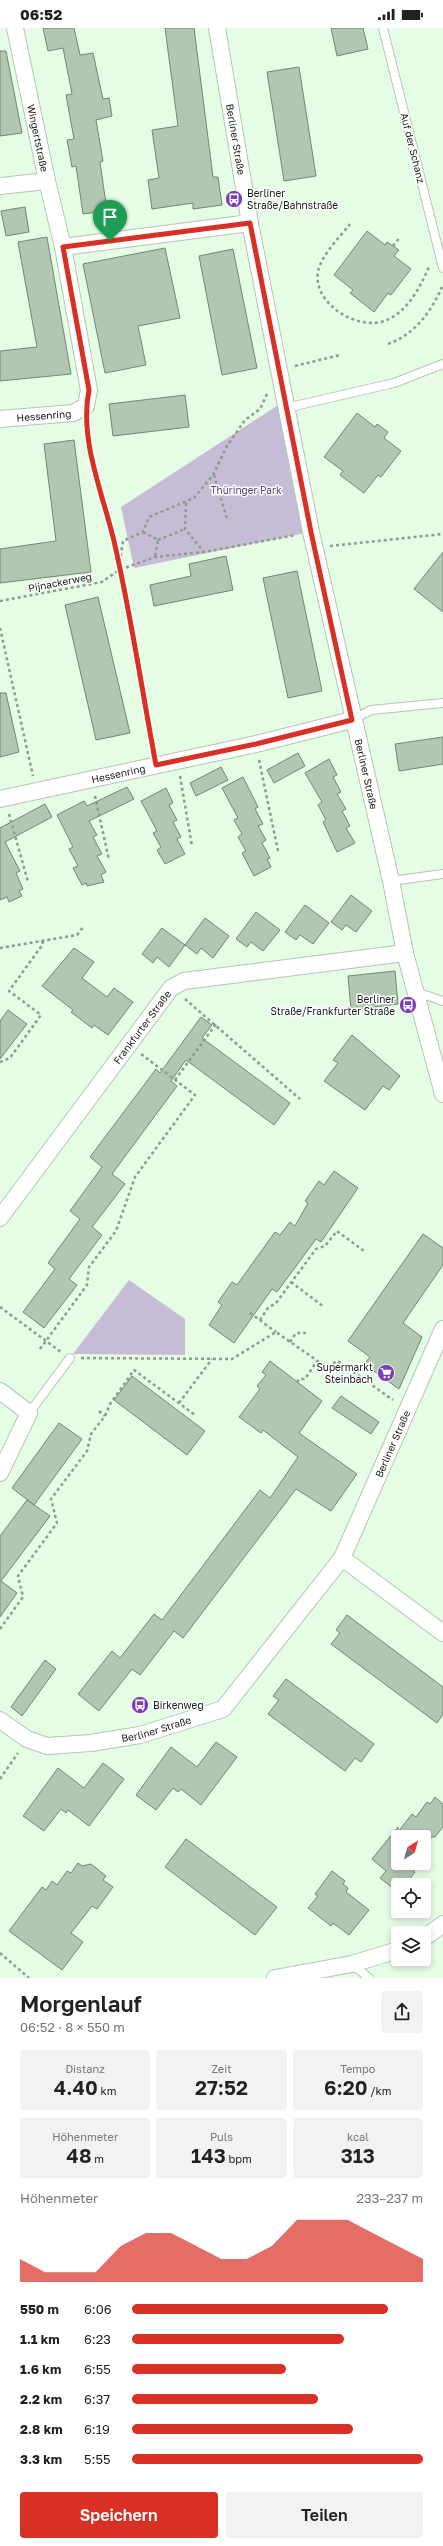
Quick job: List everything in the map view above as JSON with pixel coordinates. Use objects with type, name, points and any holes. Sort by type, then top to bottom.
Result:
[{"type":"street","name":"Wingertstraße","points":[[15,28],[47,181],[63,247],[89,390],[86,406]]},
{"type":"street","name":"Berliner Straße","points":[[217,28],[250,223],[313,540],[352,720],[391,881],[405,953],[443,1094]]},
{"type":"street","points":[[0,186],[47,181]]},
{"type":"street","points":[[63,247],[250,223]]},
{"type":"street","name":"Hessenring","points":[[0,419],[73,413],[86,406]]},
{"type":"street","name":"Hessenring","points":[[2,799],[256,744],[352,720]]},
{"type":"street","name":"Frankfurter Straße","points":[[0,1218],[171,988],[184,981],[405,953]]},
{"type":"street","name":"Berliner Straße","points":[[0,1720],[27,1739],[47,1746],[91,1743],[140,1735],[223,1709],[342,1558],[443,1329]]},
{"type":"street","points":[[0,1391],[29,1413],[0,1473]]},
{"type":"street","points":[[342,1558],[443,1633]]},
{"type":"street","points":[[431,1933],[443,1924]]},
{"type":"street","points":[[275,1978],[352,1964],[391,1952]]},
{"type":"lane","name":"Auf der Schanz","points":[[384,28],[443,268]]},
{"type":"lane","points":[[286,408],[394,383],[443,364]]},
{"type":"lane","points":[[352,720],[371,710],[443,703]]},
{"type":"lane","points":[[391,881],[443,874]]},
{"type":"lane","points":[[416,992],[443,1001]]},
{"type":"lane","points":[[29,1413],[70,1358]]},
{"type":"lane","points":[[352,1964],[370,1978]]},
{"type":"path","points":[[350,224],[320,264],[317,279],[323,294],[330,304],[356,321],[376,322],[388,320],[396,315],[414,297],[432,261]]},
{"type":"path","points":[[393,246],[400,237]]},
{"type":"path","points":[[388,344],[406,335],[419,324],[433,306],[443,284]]},
{"type":"path","points":[[119,570],[123,541],[143,532],[149,517],[170,506],[186,503],[194,498],[214,475],[227,446],[245,420],[260,409],[273,381],[280,379],[294,366],[340,355]]},
{"type":"path","points":[[86,406],[89,444],[119,570],[156,765]]},
{"type":"path","points":[[214,475],[227,519]]},
{"type":"path","points":[[186,503],[185,529],[204,552]]},
{"type":"path","points":[[158,540],[185,529]]},
{"type":"path","points":[[143,532],[158,540]]},
{"type":"path","name":"Pijnackerweg","points":[[0,601],[102,582],[119,570],[155,557],[313,540],[443,534]]},
{"type":"path","points":[[155,557],[158,540]]},
{"type":"path","points":[[0,628],[36,791]]},
{"type":"path","points":[[256,744],[278,851]]},
{"type":"path","points":[[177,761],[192,846]]},
{"type":"path","points":[[92,779],[109,860]]},
{"type":"path","points":[[2,799],[28,882]]},
{"type":"path","points":[[0,948],[77,934],[84,926]]},
{"type":"path","points":[[0,1062],[10,1058],[41,1015],[9,991],[43,944],[42,940]]},
{"type":"path","points":[[171,988],[216,1024],[300,1099]]},
{"type":"path","points":[[175,1080],[216,1024]]},
{"type":"path","points":[[40,1349],[88,1285],[89,1267],[116,1231],[136,1177],[196,1095],[128,1044]]},
{"type":"path","points":[[260,1320],[316,1249],[325,1246],[337,1230],[364,1251]]},
{"type":"path","points":[[291,1282],[324,1307]]},
{"type":"path","points":[[0,1307],[70,1358],[232,1359],[276,1332]]},
{"type":"path","points":[[250,1313],[317,1361],[330,1365],[338,1361],[408,1410]]},
{"type":"path","points":[[290,1342],[296,1333],[306,1333]]},
{"type":"path","points":[[179,1404],[212,1359]]},
{"type":"path","points":[[297,1382],[299,1379],[305,1379],[317,1361]]},
{"type":"path","points":[[0,1629],[23,1598],[18,1576],[57,1523],[51,1499],[86,1451],[91,1434],[105,1416],[110,1404],[134,1370],[194,1415]]},
{"type":"path","points":[[99,1411],[105,1416]]},
{"type":"path","points":[[0,1779],[27,1739]]},
{"type":"path","points":[[0,1953],[29,1978]]},
{"type":"green space","name":"Thüringer Park","points":[[283,402],[310,532],[134,568],[121,507]]},
{"type":"green space","points":[[129,1280],[185,1319],[185,1355],[73,1354]]},
{"type":"building","points":[[43,28],[74,28],[80,55],[93,53],[103,99],[109,98],[112,116],[96,120],[103,161],[100,162],[107,211],[83,214],[76,166],[72,167],[67,140],[74,139],[66,95],[72,94],[63,48],[48,51]]},
{"type":"building","points":[[165,28],[194,28],[213,177],[218,177],[222,205],[193,209],[193,203],[152,209],[148,180],[159,178],[152,130],[178,126]]},
{"type":"building","points":[[331,28],[363,28],[368,49],[337,56]]},
{"type":"building","points":[[0,51],[6,51],[22,133],[0,136]]},
{"type":"building","points":[[299,67],[316,176],[284,181],[267,72]]},
{"type":"building","points":[[25,207],[29,232],[6,236],[1,211]]},
{"type":"building","points":[[367,231],[385,245],[387,242],[399,250],[394,256],[411,269],[391,295],[388,293],[374,312],[350,293],[353,290],[334,275]]},
{"type":"building","points":[[47,237],[71,374],[0,381],[0,351],[37,347],[18,242]]},
{"type":"building","points":[[165,248],[180,318],[138,326],[146,365],[105,373],[83,264]]},
{"type":"building","points":[[233,249],[257,368],[222,375],[199,256]]},
{"type":"building","points":[[185,395],[189,427],[113,436],[109,404]]},
{"type":"building","points":[[357,413],[375,427],[377,424],[388,432],[384,438],[401,451],[381,477],[378,475],[364,493],[340,475],[343,471],[324,457]]},
{"type":"building","points":[[74,440],[91,572],[0,583],[0,549],[56,541],[44,444]]},
{"type":"building","points":[[443,552],[443,612],[414,589]]},
{"type":"building","points":[[226,556],[233,590],[154,606],[150,585],[191,576],[189,564]]},
{"type":"building","points":[[297,571],[322,691],[288,698],[263,578]]},
{"type":"building","points":[[98,597],[130,733],[96,740],[65,605]]},
{"type":"building","points":[[0,693],[6,693],[19,752],[0,757]]},
{"type":"building","points":[[443,737],[443,764],[399,771],[395,744]]},
{"type":"building","points":[[298,753],[305,766],[274,783],[267,770]]},
{"type":"building","points":[[329,759],[337,775],[333,777],[341,792],[337,794],[346,809],[342,811],[350,826],[346,828],[355,843],[337,852],[323,822],[326,820],[318,805],[322,802],[305,773]]},
{"type":"building","points":[[221,767],[228,780],[196,796],[190,783]]},
{"type":"building","points":[[243,777],[258,807],[255,809],[263,824],[258,826],[266,840],[262,843],[270,858],[267,859],[271,867],[254,876],[242,853],[246,851],[238,837],[242,834],[234,820],[238,818],[222,788]]},
{"type":"building","points":[[127,787],[134,799],[89,821],[97,835],[93,837],[102,854],[97,856],[106,872],[101,875],[104,882],[87,886],[86,883],[82,885],[73,868],[78,866],[69,849],[73,847],[57,815],[84,801],[87,806]]},
{"type":"building","points":[[166,788],[173,803],[169,805],[177,820],[173,822],[181,837],[177,839],[185,854],[165,864],[157,850],[161,847],[153,833],[157,831],[141,801]]},
{"type":"building","points":[[45,804],[52,817],[5,842],[20,871],[16,873],[23,889],[19,891],[22,896],[9,902],[7,897],[0,900],[0,828]]},
{"type":"building","points":[[351,895],[372,911],[356,932],[346,925],[342,930],[331,922]]},
{"type":"building","points":[[305,905],[329,923],[313,944],[300,935],[296,940],[285,932]]},
{"type":"building","points":[[256,912],[280,930],[263,951],[251,942],[247,947],[236,939]]},
{"type":"building","points":[[205,918],[229,936],[213,958],[201,948],[197,954],[185,945]]},
{"type":"building","points":[[162,928],[185,945],[169,967],[157,957],[153,963],[142,954]]},
{"type":"building","points":[[74,948],[94,962],[82,978],[107,997],[114,988],[133,1002],[108,1035],[94,1025],[92,1028],[71,1012],[73,1010],[42,986]]},
{"type":"building","points":[[395,971],[398,1004],[351,1010],[348,976]]},
{"type":"building","points":[[8,1010],[27,1024],[0,1059],[0,1021]]},
{"type":"building","points":[[201,1017],[212,1025],[202,1038],[290,1103],[274,1125],[186,1060],[171,1081],[177,1086],[112,1174],[125,1184],[92,1227],[102,1235],[69,1279],[77,1285],[44,1328],[23,1312],[55,1269],[48,1263],[80,1219],[70,1211],[102,1167],[90,1157],[156,1069],[160,1073]]},
{"type":"building","points":[[352,1035],[400,1076],[389,1090],[383,1086],[365,1110],[324,1081],[338,1063],[333,1060]]},
{"type":"building","points":[[334,1171],[358,1188],[321,1242],[316,1239],[277,1292],[272,1289],[234,1343],[209,1325],[222,1305],[218,1302],[232,1282],[237,1285],[275,1232],[280,1235],[290,1222],[295,1226],[308,1203],[305,1201],[319,1181],[324,1185]]},
{"type":"building","points":[[423,1234],[443,1248],[443,1265],[403,1323],[422,1337],[399,1389],[371,1369],[365,1363],[370,1357],[348,1341]]},
{"type":"building","points":[[270,1361],[322,1401],[299,1433],[357,1474],[331,1511],[296,1489],[183,1638],[174,1631],[140,1675],[132,1669],[99,1711],[78,1694],[112,1651],[120,1658],[154,1614],[162,1620],[260,1490],[270,1498],[298,1457],[263,1430],[261,1433],[239,1417],[260,1389],[257,1386],[266,1375],[262,1372]]},
{"type":"building","points":[[132,1376],[205,1431],[187,1455],[114,1400]]},
{"type":"building","points":[[341,1396],[379,1422],[371,1434],[332,1408]]},
{"type":"building","points":[[59,1423],[82,1439],[34,1505],[12,1488]]},
{"type":"building","points":[[27,1500],[50,1516],[1,1581],[17,1593],[0,1617],[0,1536]]},
{"type":"building","points":[[347,1615],[443,1687],[443,1714],[437,1723],[331,1644],[340,1633],[336,1630]]},
{"type":"building","points":[[45,1660],[56,1669],[22,1716],[11,1707]]},
{"type":"building","points":[[286,1679],[374,1744],[361,1762],[355,1758],[345,1771],[268,1714],[279,1700],[273,1696]]},
{"type":"building","points":[[216,1742],[237,1757],[201,1805],[181,1789],[178,1792],[173,1788],[156,1810],[136,1795],[171,1747],[197,1767]]},
{"type":"building","points":[[103,1763],[124,1779],[89,1826],[68,1810],[66,1813],[61,1809],[44,1831],[23,1816],[58,1768],[84,1788]]},
{"type":"building","points":[[435,1797],[443,1804],[443,1827],[435,1837],[431,1837],[431,1830],[400,1830],[412,1814],[416,1817],[427,1802],[430,1804]]},
{"type":"building","points":[[391,1836],[391,1870],[413,1870],[415,1872],[410,1878],[391,1878],[391,1887],[380,1878],[386,1871],[372,1859]]},
{"type":"building","points":[[186,1839],[277,1907],[255,1935],[165,1867]]},
{"type":"building","points":[[78,1863],[82,1866],[91,1864],[106,1876],[103,1880],[113,1887],[97,1909],[92,1906],[71,1933],[83,1942],[62,1970],[9,1931],[42,1887],[46,1890],[52,1881],[57,1885],[67,1871],[71,1873]]},
{"type":"building","points":[[332,1871],[345,1881],[343,1884],[348,1888],[346,1892],[369,1910],[349,1935],[333,1923],[331,1926],[308,1908],[318,1896],[315,1894]]},
{"type":"place","name":"Berliner Straße/Bahnstraße","points":[[234,199]]},
{"type":"place","name":"Berliner Straße/Frankfurter Straße","points":[[408,1005]]},
{"type":"place","name":"Supermarkt Steinbach","points":[[386,1373]]},
{"type":"place","name":"Birkenweg","points":[[140,1705]]},
{"type":"route","points":[[250,223],[311,532],[352,720],[256,744],[156,765],[114,543],[89,444],[86,406],[89,390],[63,247],[110,241],[250,223]]}]
